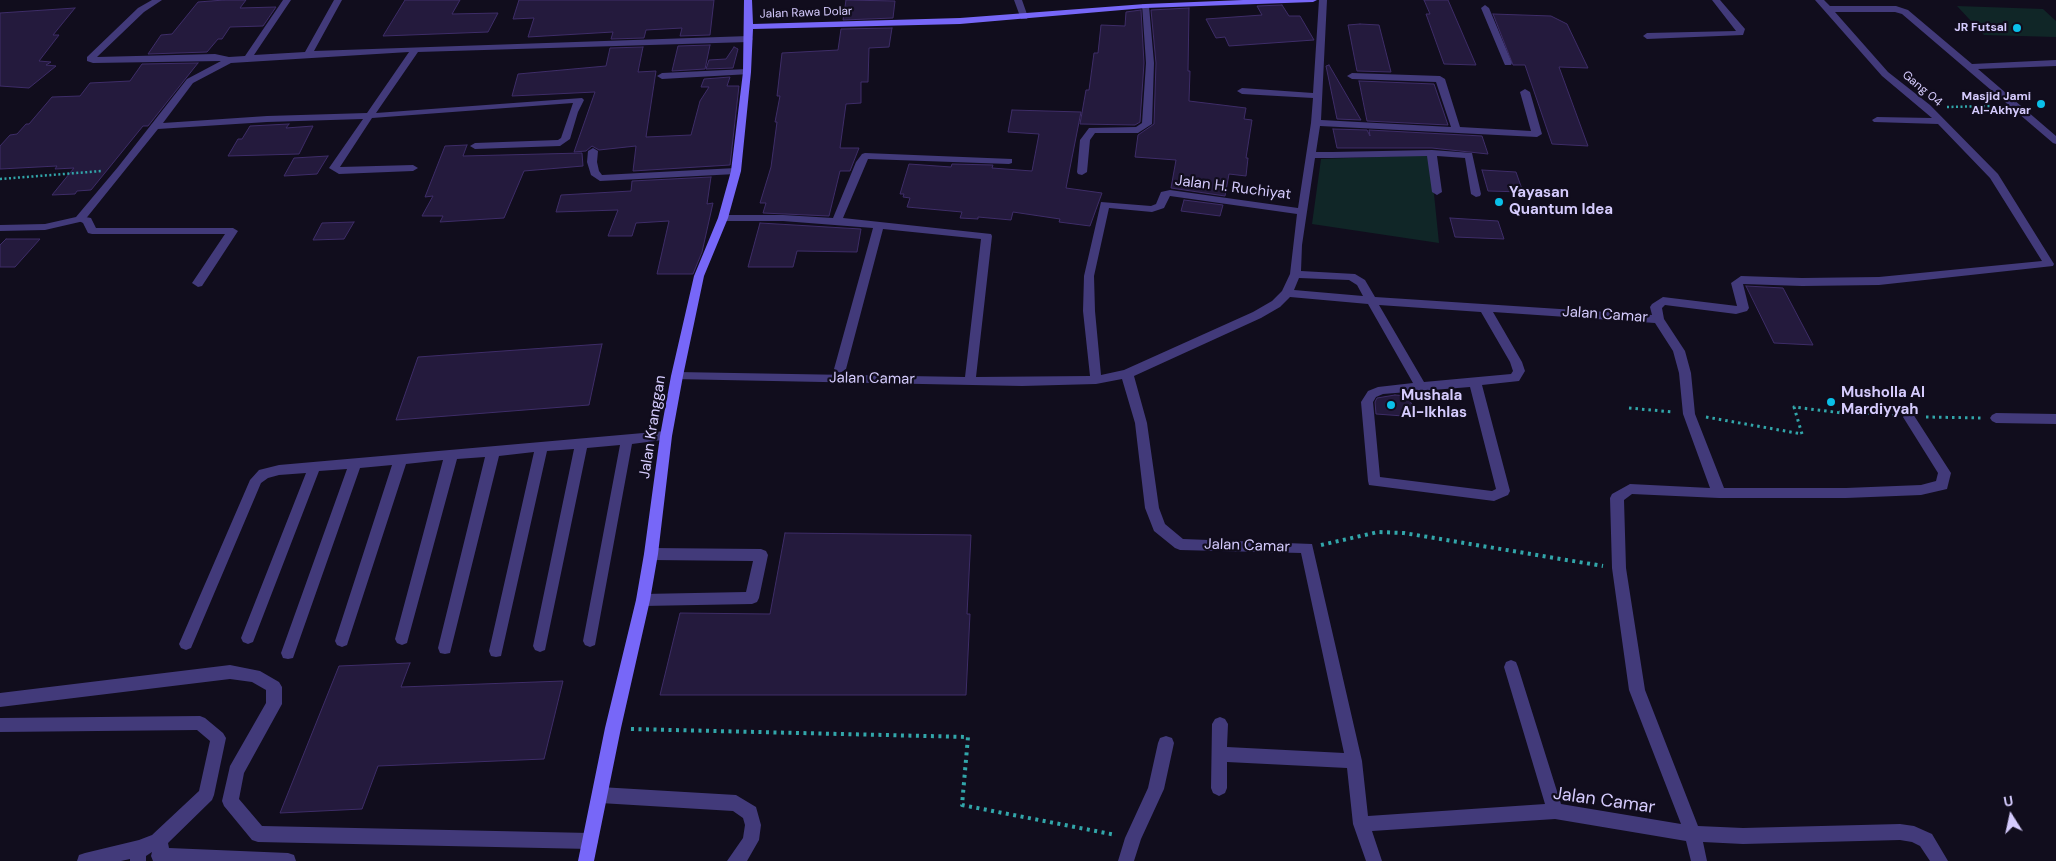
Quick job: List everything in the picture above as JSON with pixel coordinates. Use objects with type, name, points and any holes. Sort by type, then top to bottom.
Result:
[{"type":"main road","name":"Jalan Kranggan","points":[[586,861],[613,728],[643,600],[651,554],[666,436],[677,376],[699,276],[723,218],[736,171],[747,72],[748,0]]},
{"type":"main road","name":"Jalan Rawa Dolar","points":[[749,33],[1024,17],[1144,3],[1311,0]]},
{"type":"street","points":[[158,0],[141,10],[90,59],[215,57],[229,60],[308,54],[749,33]]},
{"type":"street","points":[[248,58],[287,0]]},
{"type":"street","points":[[308,54],[338,0]]},
{"type":"street","points":[[1018,0],[1024,17]]},
{"type":"street","name":"Jalan Camar","points":[[677,376],[1022,382],[1096,380],[1127,374],[1258,316],[1276,304],[1287,293],[1295,274],[1297,245],[1313,155],[1323,0]]},
{"type":"street","points":[[1647,36],[1732,34],[1740,32],[1742,29],[1716,0]]},
{"type":"street","name":"Gang 04","points":[[1658,319],[1656,307],[1664,302],[1736,310],[1743,308],[1736,283],[1741,280],[1802,282],[1879,281],[2050,264],[1994,176],[1940,120],[1885,74],[1819,0]]},
{"type":"street","points":[[1082,172],[1085,140],[1092,130],[1138,130],[1147,124],[1150,63],[1144,3]]},
{"type":"street","points":[[1828,9],[1898,4],[2014,106],[2054,137]]},
{"type":"street","points":[[1485,8],[1508,63]]},
{"type":"street","points":[[413,168],[334,170],[341,155],[415,49]]},
{"type":"street","points":[[80,219],[122,169],[190,81],[229,60]]},
{"type":"street","points":[[1970,67],[2056,63]]},
{"type":"street","points":[[662,76],[747,72]]},
{"type":"street","points":[[1352,76],[1440,80],[1456,129]]},
{"type":"street","points":[[1242,91],[1317,96]]},
{"type":"street","points":[[1316,123],[1537,134],[1525,92]]},
{"type":"street","points":[[155,126],[368,116],[579,100],[565,138],[560,143],[475,146]]},
{"type":"street","points":[[1877,120],[1940,120]]},
{"type":"street","points":[[593,151],[592,162],[594,171],[600,178],[736,171]]},
{"type":"street","points":[[1432,153],[1438,192]]},
{"type":"street","points":[[1313,155],[1432,153],[1469,155],[1476,194]]},
{"type":"street","points":[[837,221],[865,156],[1009,161]]},
{"type":"street","name":"Jalan H. Ruchiyat","points":[[1096,380],[1089,311],[1089,276],[1105,204],[1152,210],[1160,206],[1165,194],[1170,193],[1303,212]]},
{"type":"street","points":[[723,218],[783,218],[837,221],[987,236],[971,376]]},
{"type":"street","points":[[0,228],[45,227],[80,219],[87,220],[92,231],[233,231],[198,283]]},
{"type":"street","points":[[840,370],[879,226]]},
{"type":"street","points":[[1295,274],[1350,277],[1361,283],[1420,387]]},
{"type":"street","name":"Jalan Camar","points":[[1287,293],[1372,301],[1658,319],[1679,351],[1685,373],[1689,414],[1719,493]]},
{"type":"street","points":[[1476,382],[1503,491],[1494,496],[1374,481],[1367,402],[1372,394],[1382,390],[1516,378],[1519,371],[1485,308]]},
{"type":"street","name":"Jalan Camar","points":[[1127,374],[1141,423],[1152,508],[1159,527],[1180,544],[1307,548],[1354,761],[1361,824],[1374,861]]},
{"type":"street","points":[[1699,861],[1693,834],[1637,690],[1619,568],[1618,498],[1630,489],[1719,493],[1846,493],[1921,490],[1942,485],[1945,473],[1909,417]]},
{"type":"street","points":[[1996,418],[2056,419]]},
{"type":"street","points":[[186,644],[256,480],[264,474],[279,470],[541,449],[582,443],[666,436]]},
{"type":"street","points":[[590,642],[627,439]]},
{"type":"street","points":[[540,646],[582,443]]},
{"type":"street","points":[[496,651],[541,449]]},
{"type":"street","points":[[446,648],[493,452]]},
{"type":"street","points":[[402,639],[451,456]]},
{"type":"street","points":[[342,641],[400,461]]},
{"type":"street","points":[[288,653],[354,464]]},
{"type":"street","points":[[248,638],[314,468]]},
{"type":"street","points":[[643,600],[752,598],[761,555],[651,554]]},
{"type":"street","points":[[1511,667],[1555,811]]},
{"type":"street","points":[[0,700],[230,672],[255,676],[274,687],[274,704],[236,771],[230,801],[258,834],[590,841]]},
{"type":"street","points":[[0,725],[200,723],[218,738],[206,795],[150,854]]},
{"type":"street","points":[[1219,788],[1220,724]]},
{"type":"street","points":[[1126,861],[1133,838],[1156,789],[1166,743]]},
{"type":"street","points":[[1220,754],[1354,761]]},
{"type":"street","points":[[600,795],[736,803],[750,814],[753,825],[751,840],[744,852],[735,861]]},
{"type":"street","name":"Jalan Camar","points":[[1361,824],[1555,811],[1693,834],[1734,836],[1900,832],[1914,834],[1926,840],[1940,861]]},
{"type":"street","points":[[85,861],[150,854],[288,861]]},
{"type":"path","points":[[1927,108],[2014,106]]},
{"type":"path","points":[[0,180],[122,169]]},
{"type":"path","points":[[1629,408],[1689,414],[1802,434],[1794,407],[1842,413],[1909,417],[1996,418]]},
{"type":"path","points":[[1307,548],[1378,532],[1404,533],[1619,568]]},
{"type":"path","points":[[613,728],[968,737],[962,805],[1133,838]]},
{"type":"green space","name":"JR Futsal","points":[[1957,6],[2043,9],[2056,21],[2056,37],[1984,35]]},
{"type":"green space","points":[[1430,155],[1439,243],[1312,224],[1321,159]]},
{"type":"building","points":[[246,0],[240,8],[276,7],[263,26],[230,27],[222,39],[218,39],[207,52],[148,54],[161,35],[172,34],[198,2]]},
{"type":"building","points":[[405,0],[460,0],[452,14],[498,13],[488,32],[383,36]]},
{"type":"building","points":[[519,0],[714,0],[710,35],[680,36],[682,28],[646,30],[644,38],[611,39],[613,32],[528,37],[534,18],[513,19]]},
{"type":"building","points":[[846,0],[895,1],[893,18],[843,20]]},
{"type":"building","points":[[1424,0],[1448,0],[1476,65],[1444,64],[1426,14],[1430,14]]},
{"type":"building","points":[[1282,5],[1289,16],[1300,16],[1314,40],[1229,46],[1225,37],[1216,38],[1206,19],[1262,15],[1257,6]]},
{"type":"building","points":[[75,8],[53,35],[59,35],[39,61],[51,62],[46,65],[56,66],[29,88],[0,86],[0,13]]},
{"type":"building","points":[[1189,8],[1189,101],[1246,108],[1244,119],[1252,120],[1246,158],[1248,158],[1246,176],[1229,174],[1225,196],[1171,188],[1176,160],[1135,157],[1138,135],[1154,124],[1156,63],[1151,10]]},
{"type":"building","points":[[1141,10],[1144,63],[1140,122],[1135,125],[1080,124],[1086,90],[1089,90],[1094,53],[1098,53],[1101,25],[1125,26],[1126,12]]},
{"type":"building","points":[[1493,14],[1551,16],[1567,24],[1588,68],[1559,67],[1588,146],[1552,144],[1525,65],[1513,65]]},
{"type":"building","points":[[1348,25],[1379,25],[1391,72],[1357,71]]},
{"type":"building","points":[[892,28],[889,47],[869,48],[868,82],[861,82],[861,103],[846,104],[840,148],[859,148],[850,171],[840,171],[829,216],[763,213],[766,203],[760,203],[771,167],[777,122],[775,122],[780,96],[777,96],[782,53],[838,50],[841,29]]},
{"type":"building","points":[[710,45],[705,69],[672,71],[678,46]]},
{"type":"building","points":[[643,47],[638,72],[656,71],[646,137],[691,135],[700,101],[709,87],[701,87],[704,79],[730,77],[727,86],[739,86],[730,165],[633,171],[636,146],[599,150],[592,146],[586,151],[574,152],[595,92],[512,96],[518,74],[606,66],[610,48]]},
{"type":"building","points":[[734,47],[738,49],[733,68],[706,69],[709,60],[726,59]]},
{"type":"building","points":[[198,63],[148,126],[143,126],[91,190],[77,191],[75,194],[52,195],[74,168],[55,169],[57,166],[0,169],[0,146],[10,135],[17,134],[26,124],[29,124],[52,97],[80,96],[90,83],[130,81],[142,64]]},
{"type":"building","points":[[1329,65],[1361,120],[1337,119],[1326,66]]},
{"type":"building","points":[[1359,81],[1434,84],[1448,125],[1367,121]]},
{"type":"building","points":[[1012,110],[1081,112],[1066,188],[1102,193],[1090,226],[1059,222],[1060,219],[1013,212],[1011,220],[978,217],[978,219],[960,218],[962,212],[907,207],[910,198],[903,197],[904,194],[900,194],[909,164],[951,167],[952,164],[993,165],[992,168],[1032,171],[1039,134],[1008,132]]},
{"type":"building","points":[[289,124],[286,128],[313,126],[299,154],[228,156],[238,139],[242,139],[250,126]]},
{"type":"building","points":[[1333,129],[1367,130],[1370,136],[1369,130],[1482,136],[1488,154],[1432,148],[1337,148]]},
{"type":"building","points":[[467,145],[463,156],[582,153],[583,166],[524,171],[504,218],[440,222],[443,216],[422,216],[433,196],[425,197],[445,146]]},
{"type":"building","points":[[328,156],[317,174],[284,176],[294,158]]},
{"type":"building","points":[[1482,170],[1516,172],[1523,192],[1488,191]]},
{"type":"building","points":[[711,177],[707,204],[713,203],[702,252],[693,274],[657,274],[669,221],[636,223],[632,236],[608,236],[618,210],[556,212],[561,195],[631,191],[632,181]]},
{"type":"building","points":[[1184,200],[1223,205],[1220,216],[1181,211]]},
{"type":"building","points":[[1450,218],[1498,221],[1504,239],[1455,237]]},
{"type":"building","points":[[354,222],[344,239],[313,240],[322,223]]},
{"type":"building","points":[[760,223],[861,229],[857,252],[797,251],[793,267],[748,267]]},
{"type":"building","points":[[6,239],[40,239],[15,267],[0,267],[0,245]]},
{"type":"building","points":[[1746,286],[1783,288],[1813,345],[1774,343]]},
{"type":"building","points":[[602,344],[589,405],[396,420],[418,357]]},
{"type":"building","name":"Mushala Al-Ikhlas","points":[[1395,395],[1408,396],[1417,417],[1376,414],[1375,402],[1377,398]]},
{"type":"building","points":[[785,533],[971,535],[967,614],[970,614],[966,695],[660,695],[680,613],[770,614]]},
{"type":"building","points":[[410,663],[401,687],[563,681],[544,759],[378,766],[362,809],[280,813],[339,666]]},
{"type":"place","name":"JR Futsal","points":[[2017,28]]},
{"type":"place","name":"Masjid Jami Al-Akhyar","points":[[2041,104]]},
{"type":"place","name":"Yayasan Quantum Idea","points":[[1499,202]]},
{"type":"place","name":"Musholla Al Mardiyyah","points":[[1831,402]]},
{"type":"place","name":"Mushala Al-Ikhlas","points":[[1391,405]]}]
